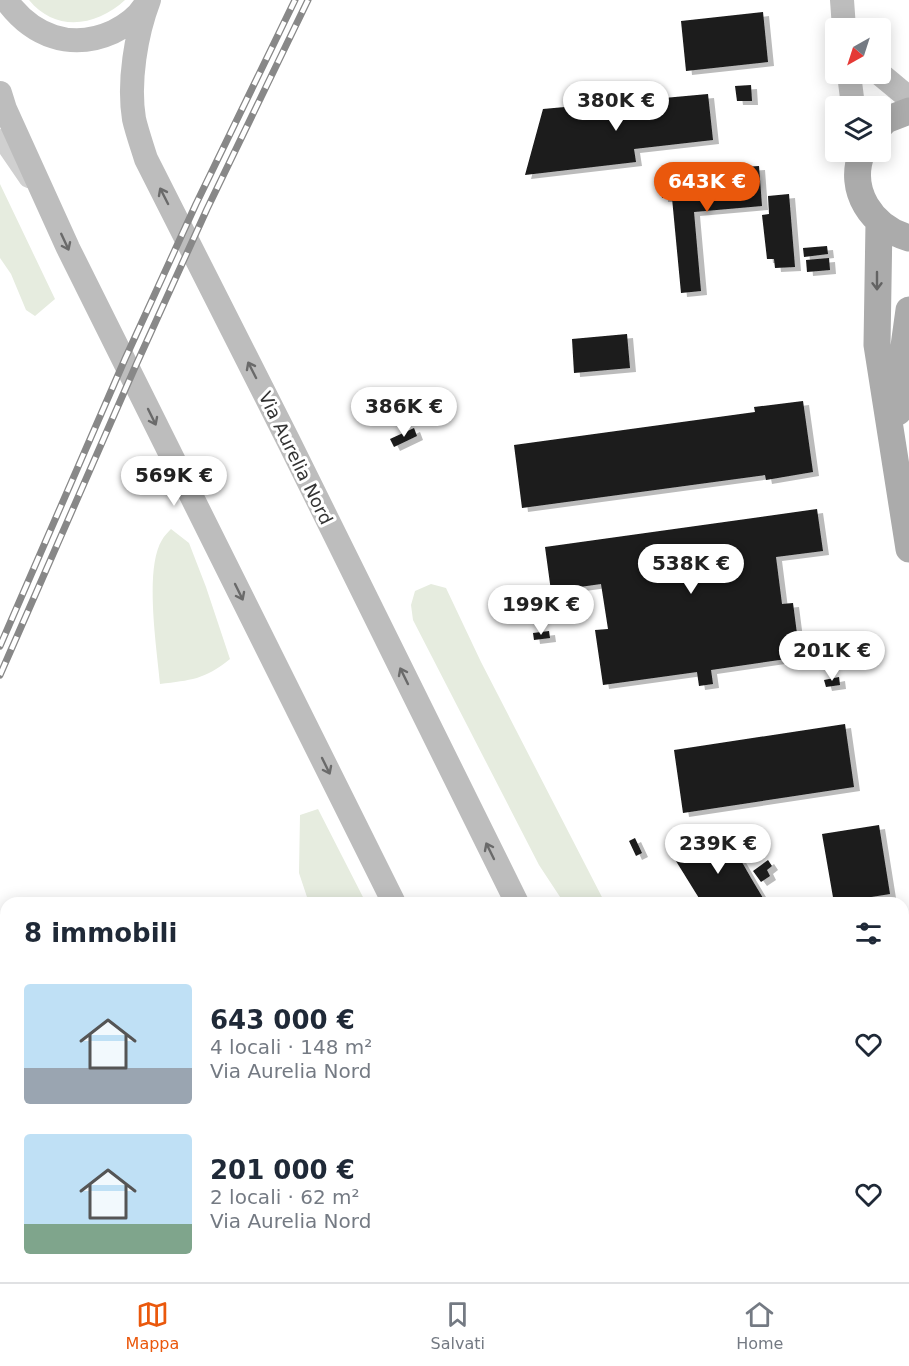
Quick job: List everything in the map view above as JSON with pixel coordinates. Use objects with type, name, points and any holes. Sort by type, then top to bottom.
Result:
[{"type":"main road","points":[[6,0],[24,21],[46,35],[72,41],[99,38],[123,27],[143,9],[148,0]]},
{"type":"main road","name":"Via Aurelia Nord","points":[[148,0],[139,32],[133,72],[134,118],[146,159],[514,897]]},
{"type":"main road","points":[[891,83],[909,98]]},
{"type":"main road","points":[[0,93],[51,211],[391,897]]},
{"type":"main road","points":[[891,118],[909,111]]},
{"type":"main road","points":[[860,162],[860,191],[867,208],[879,223],[895,234],[909,238]]},
{"type":"main road","points":[[879,223],[877,345],[909,549]]},
{"type":"main road","points":[[896,458],[899,382],[909,310]]},
{"type":"street","points":[[0,138],[51,211]]},
{"type":"shaded area","points":[[29,0],[125,0],[102,16],[77,22],[51,18]]},
{"type":"shaded area","points":[[0,184],[55,299],[35,316],[26,310],[11,274],[0,258]]},
{"type":"shaded area","points":[[171,529],[189,543],[230,659],[197,678],[160,684],[153,610],[154,570],[162,540]]},
{"type":"shaded area","points":[[431,584],[446,588],[481,662],[602,897],[560,897],[539,865],[413,620],[411,605],[415,591]]},
{"type":"shaded area","points":[[318,809],[363,897],[307,897],[299,873],[300,815]]},
{"type":"building","points":[[763,12],[768,62],[686,71],[681,21]]},
{"type":"building","points":[[751,85],[752,101],[737,101],[735,86]]},
{"type":"building","points":[[708,94],[713,140],[634,149],[636,162],[525,175],[543,109]]},
{"type":"building","points":[[759,166],[762,206],[694,212],[701,291],[681,293],[672,198],[662,198],[661,186],[727,179],[727,168]]},
{"type":"building","points":[[789,194],[795,267],[775,268],[774,259],[767,259],[762,215],[769,214],[768,196]]},
{"type":"building","points":[[827,246],[828,254],[804,257],[803,248]]},
{"type":"building","points":[[829,258],[830,270],[807,272],[806,260]]},
{"type":"building","points":[[627,334],[630,368],[574,373],[572,339]]},
{"type":"building","points":[[803,401],[813,472],[766,480],[765,475],[522,508],[514,445],[755,412],[754,407]]},
{"type":"building","points":[[414,428],[417,436],[394,447],[390,439]]},
{"type":"building","points":[[817,509],[823,551],[776,557],[782,604],[793,603],[800,657],[711,670],[713,684],[699,686],[697,672],[603,685],[595,630],[608,629],[601,584],[551,591],[545,547]]},
{"type":"building","points":[[549,631],[550,638],[534,640],[533,633]]},
{"type":"building","points":[[839,677],[840,685],[826,687],[824,680]]},
{"type":"building","points":[[845,724],[854,787],[683,813],[674,750]]},
{"type":"building","points":[[879,825],[890,894],[871,897],[833,897],[822,834]]},
{"type":"building","points":[[635,838],[642,853],[636,856],[629,841]]},
{"type":"building","points":[[731,843],[762,897],[698,897],[671,853]]},
{"type":"building","points":[[768,860],[772,866],[767,870],[770,876],[761,882],[753,871]]},
{"type":"railway","points":[[0,646],[125,359],[196,204],[295,0]]},
{"type":"railway","points":[[0,675],[207,209],[308,0]]}]
